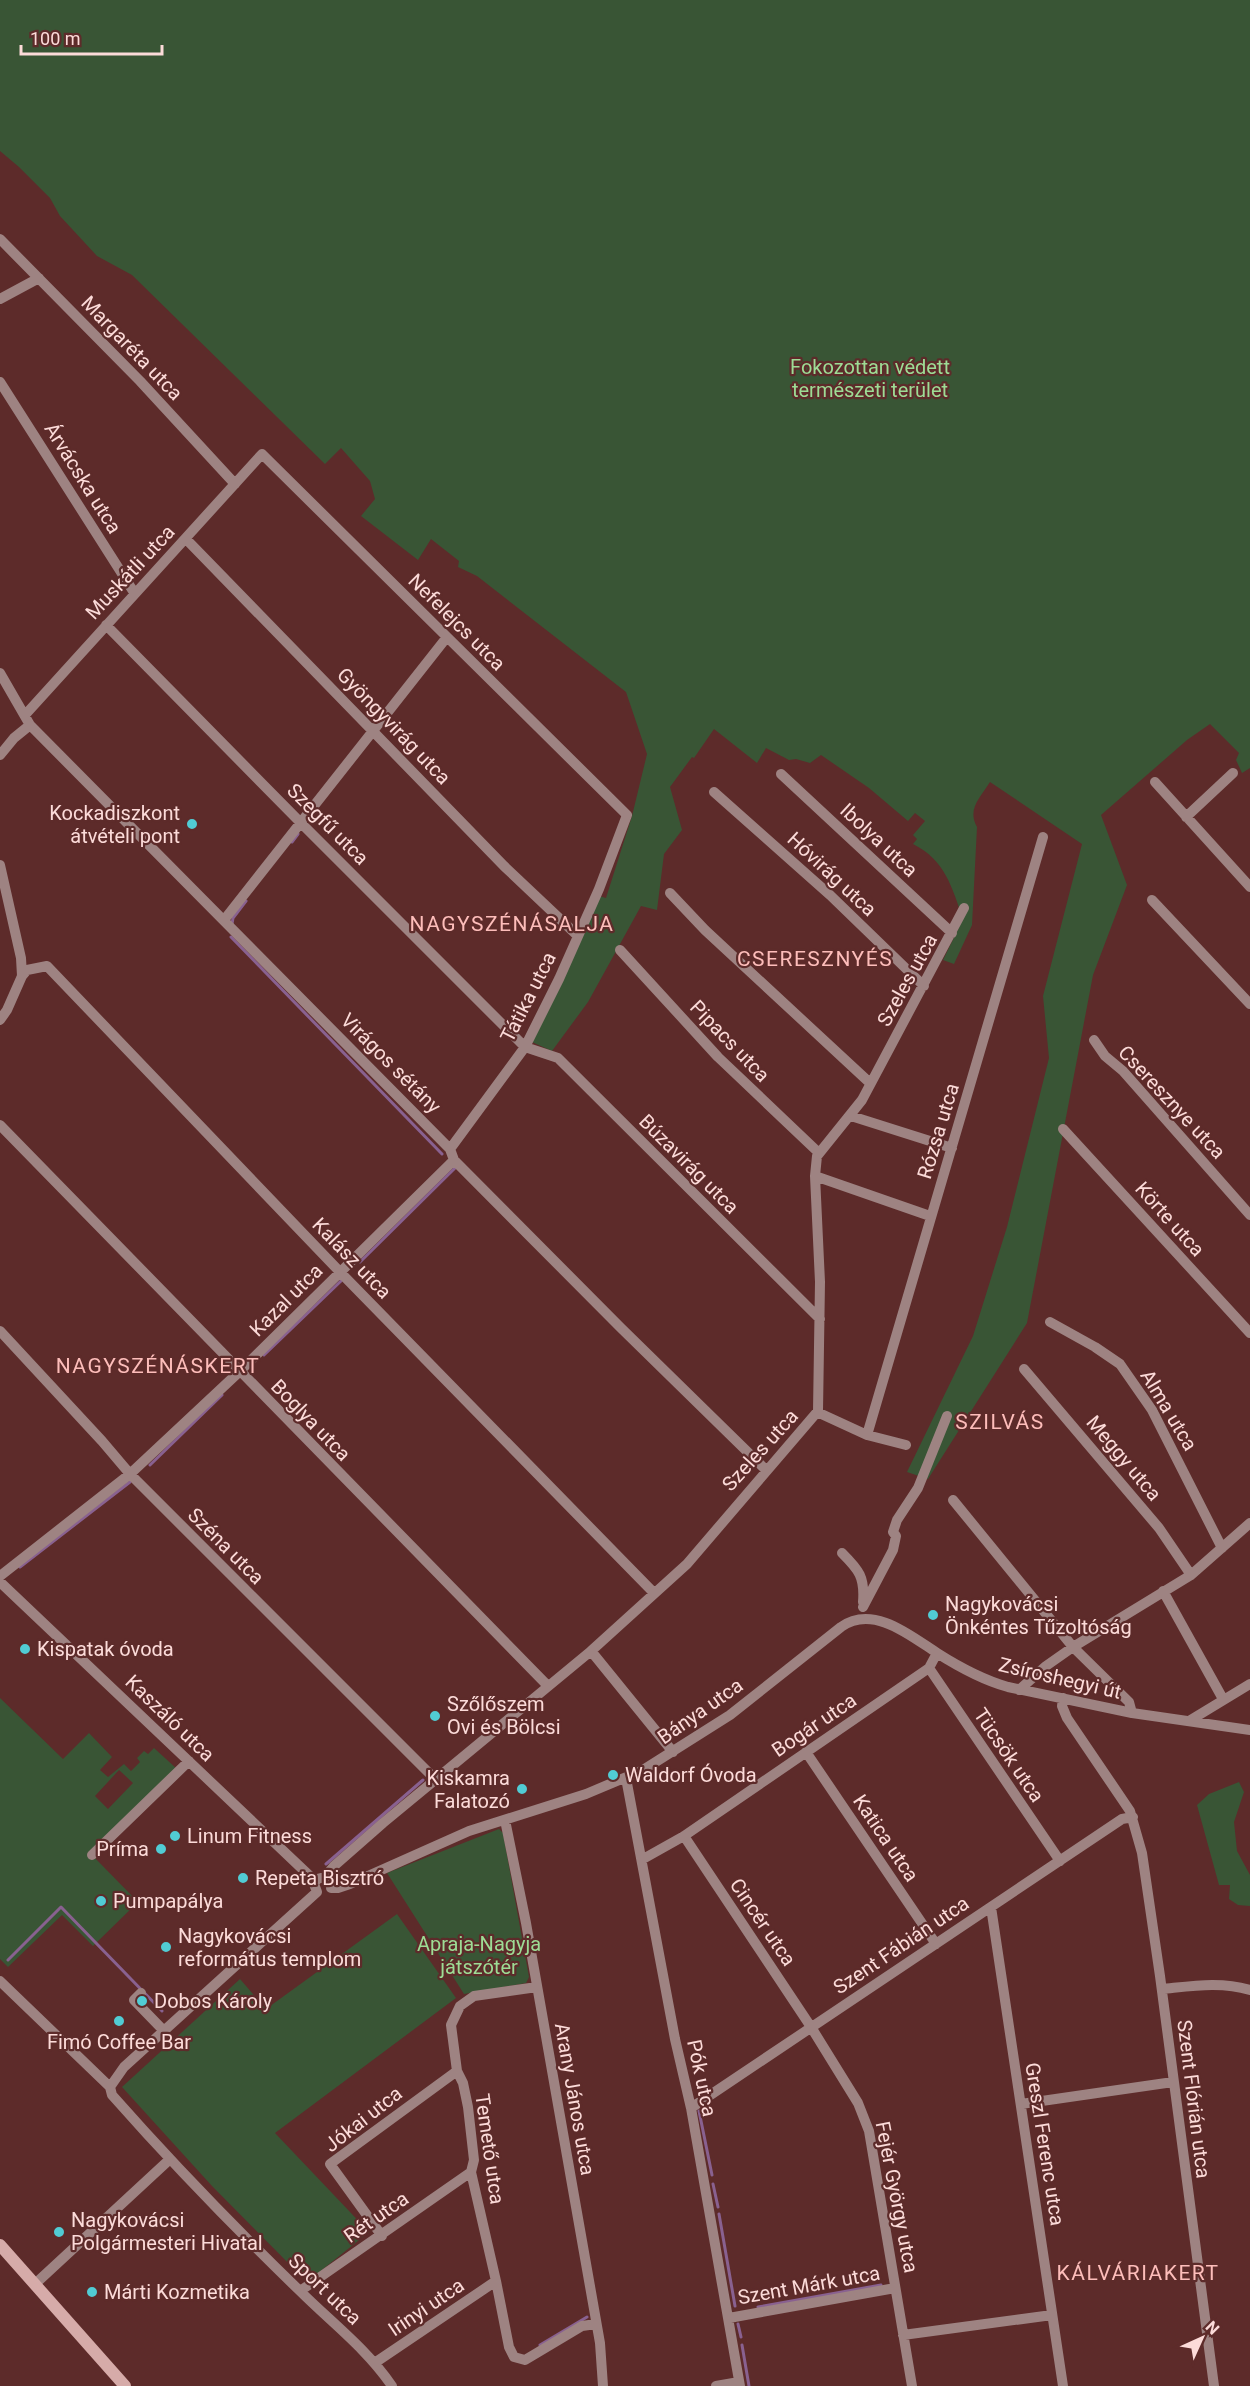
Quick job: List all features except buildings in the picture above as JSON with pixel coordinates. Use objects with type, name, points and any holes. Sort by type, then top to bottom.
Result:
[{"type":"street","name":"Margaréta utca","points":[[0,239],[140,381],[235,484]]},
{"type":"street","points":[[0,299],[39,278]]},
{"type":"street","name":"Árvácska utca","points":[[0,382],[135,594]]},
{"type":"street","name":"Muskátli utca","points":[[0,755],[106,625],[262,454]]},
{"type":"street","name":"Nefelejcs utca","points":[[262,454],[627,815]]},
{"type":"street","name":"Gyöngyvirág utca","points":[[186,539],[504,866],[578,936]]},
{"type":"street","name":"Szegfű utca","points":[[106,625],[525,1047]]},
{"type":"street","points":[[224,920],[447,637]]},
{"type":"street","name":"Virágos sétány","points":[[0,673],[27,720],[450,1149],[454,1160],[766,1470]]},
{"type":"street","points":[[1186,816],[1233,773]]},
{"type":"street","name":"Ibolya utca","points":[[781,774],[952,933]]},
{"type":"street","points":[[1155,783],[1250,888]]},
{"type":"street","name":"Hóvirág utca","points":[[714,792],[830,896],[924,986]]},
{"type":"street","name":"Tátika utca","points":[[450,1149],[525,1047],[599,889],[627,815]]},
{"type":"street","name":"Rózsa utca","points":[[867,1435],[1043,837]]},
{"type":"street","points":[[0,865],[4,904],[21,958],[22,976],[0,1020]]},
{"type":"street","points":[[670,893],[705,930],[870,1083]]},
{"type":"street","points":[[1152,900],[1250,1004]]},
{"type":"street","name":"Szeles utca","points":[[319,1883],[337,1864],[435,1779],[591,1651],[690,1561],[817,1412],[820,1400],[820,1245],[815,1176],[819,1153],[851,1116],[924,986],[964,908]]},
{"type":"street","name":"Pipacs utca","points":[[620,950],[718,1057],[819,1153]]},
{"type":"street","name":"Kalász utca","points":[[22,976],[27,970],[47,966],[340,1272],[654,1593]]},
{"type":"street","name":"Cseresznye utca","points":[[1094,1040],[1105,1056],[1124,1071],[1250,1215]]},
{"type":"street","name":"Búzavirág utca","points":[[525,1047],[558,1058],[820,1319]]},
{"type":"street","points":[[851,1116],[952,1148]]},
{"type":"street","name":"Boglya utca","points":[[0,1125],[548,1686]]},
{"type":"street","name":"Körte utca","points":[[1063,1129],[1250,1333]]},
{"type":"street","name":"Kazal utca","points":[[0,1576],[130,1474],[239,1372],[454,1160]]},
{"type":"street","points":[[815,1176],[930,1215]]},
{"type":"street","name":"Alma utca","points":[[1050,1322],[1120,1364],[1152,1410],[1222,1548]]},
{"type":"street","name":"Széna utca","points":[[0,1330],[130,1474],[435,1779]]},
{"type":"street","name":"Meggy utca","points":[[1024,1369],[1159,1528],[1191,1575]]},
{"type":"street","points":[[817,1412],[867,1435],[906,1445]]},
{"type":"street","points":[[855,1620],[893,1550],[896,1536],[893,1532],[897,1520],[918,1488],[947,1416]]},
{"type":"street","points":[[953,1500],[1073,1647],[1125,1698],[1131,1706],[1132,1713]]},
{"type":"street","points":[[1018,1690],[1073,1647],[1191,1575],[1250,1523]]},
{"type":"street","points":[[842,1553],[861,1573],[864,1589],[862,1607]]},
{"type":"street","name":"Kaszáló utca","points":[[0,1582],[319,1883]]},
{"type":"street","points":[[1163,1590],[1223,1699]]},
{"type":"street","name":"Bánya utca","points":[[319,1883],[325,1893],[330,1888],[351,1884],[454,1837],[626,1779],[730,1715],[841,1627],[855,1620]]},
{"type":"street","name":"Zsíroshegyi út","points":[[855,1620],[890,1624],[909,1633],[937,1653],[992,1682],[1018,1690],[1132,1713],[1250,1730]]},
{"type":"street","points":[[591,1651],[673,1752]]},
{"type":"street","name":"Bogár utca","points":[[643,1859],[684,1836],[929,1668],[937,1653]]},
{"type":"street","name":"Tücsök utca","points":[[929,1668],[1060,1861]]},
{"type":"street","points":[[1189,1721],[1250,1684]]},
{"type":"street","name":"Szent Flórián utca","points":[[1063,1698],[1062,1706],[1067,1718],[1133,1817],[1142,1853],[1214,2386]]},
{"type":"street","name":"Katica utca","points":[[806,1752],[936,1944]]},
{"type":"street","points":[[92,1855],[189,1761]]},
{"type":"street","name":"Pók utca","points":[[626,1779],[643,1859],[675,2039],[691,2108],[740,2384]]},
{"type":"street","name":"Szent Fábián utca","points":[[691,2108],[1122,1819],[1133,1817]]},
{"type":"street","name":"Arany János utca","points":[[505,1820],[537,1987],[596,2324],[603,2368],[603,2386]]},
{"type":"street","name":"Cincér utca","points":[[684,1836],[812,2027]]},
{"type":"street","points":[[110,2087],[119,2072],[319,1883]]},
{"type":"street","name":"Greszl Ferenc utca","points":[[991,1907],[1063,2386]]},
{"type":"street","name":"Sport utca","points":[[0,1981],[110,2087],[112,2096],[169,2160],[300,2291],[376,2362],[392,2386]]},
{"type":"street","points":[[1162,1989],[1227,1984],[1250,1990]]},
{"type":"street","name":"Temető utca","points":[[537,1987],[474,1996],[459,2006],[451,2025],[456,2071],[463,2083],[468,2107],[474,2160],[471,2172],[509,2347],[514,2357],[525,2360],[582,2326],[596,2324]]},
{"type":"street","points":[[141,1993],[134,2000],[164,2031]]},
{"type":"street","name":"Fejér György utca","points":[[812,2027],[858,2103],[869,2131],[912,2386]]},
{"type":"street","name":"Jókai utca","points":[[382,2236],[330,2164],[456,2071]]},
{"type":"street","points":[[1021,2104],[1173,2082]]},
{"type":"street","points":[[35,2284],[169,2160]]},
{"type":"street","name":"Rét utca","points":[[300,2291],[471,2172]]},
{"type":"street","points":[[0,2245],[125,2386]]},
{"type":"street","name":"Irinyi utca","points":[[376,2362],[496,2281]]},
{"type":"street","name":"Szent Márk utca","points":[[729,2318],[895,2288]]},
{"type":"street","points":[[903,2335],[1052,2315]]},
{"type":"street","points":[[716,2386],[740,2384]]},
{"type":"green space","name":"Fokozottan védett természeti terület","points":[[0,0],[1250,0],[1250,768],[1242,773],[1236,760],[1239,753],[1210,724],[1187,740],[1101,815],[1127,885],[1093,975],[1027,1323],[928,1479],[907,1472],[973,1336],[1007,1227],[1049,1058],[1043,996],[1082,844],[990,782],[974,809],[974,821],[977,827],[972,925],[954,964],[943,960],[963,919],[951,885],[940,866],[913,844],[917,839],[913,835],[925,821],[915,813],[908,821],[869,788],[821,755],[810,763],[796,759],[789,760],[766,748],[757,763],[714,729],[670,787],[682,830],[664,854],[657,910],[641,906],[588,1002],[552,1051],[532,1042],[599,896],[606,898],[632,816],[647,754],[626,692],[477,576],[458,567],[459,561],[431,539],[418,560],[361,516],[375,499],[370,481],[341,448],[325,464],[132,275],[97,256],[60,216],[50,198],[0,151]]},
{"type":"green space","points":[[0,1698],[63,1759],[89,1733],[112,1757],[100,1770],[108,1777],[124,1764],[131,1771],[140,1762],[137,1758],[144,1751],[148,1754],[154,1748],[177,1769],[93,1856],[138,1902],[93,1946],[62,1915],[8,1967],[0,1959]],"holes":[[[119,1770],[133,1783],[108,1809],[95,1796]]]},
{"type":"green space","points":[[1239,1782],[1244,1792],[1234,1822],[1237,1851],[1250,1875],[1250,1906],[1238,1905],[1229,1899],[1230,1885],[1219,1885],[1197,1805],[1209,1794]]},
{"type":"green space","name":"Apraja-Nagyja játszótér","points":[[499,1829],[503,1833],[529,1977],[526,1983],[464,1994],[387,1873]]},
{"type":"green space","points":[[397,1914],[456,1998],[275,2133],[369,2232],[307,2282],[212,2186],[122,2087],[240,1979],[266,2009]]},
{"type":"waterway","points":[[292,842],[298,834]]},
{"type":"waterway","points":[[232,924],[233,918],[246,901]]},
{"type":"waterway","points":[[231,937],[442,1154]]},
{"type":"waterway","points":[[360,1262],[455,1168]]},
{"type":"waterway","points":[[264,1355],[341,1281]]},
{"type":"waterway","points":[[150,1465],[222,1395]]},
{"type":"waterway","points":[[20,1567],[130,1482]]},
{"type":"waterway","points":[[326,1864],[423,1780]]},
{"type":"waterway","points":[[8,1960],[61,1907],[162,2011]]},
{"type":"waterway","points":[[699,2111],[712,2175]]},
{"type":"waterway","points":[[713,2184],[718,2207]]},
{"type":"waterway","points":[[719,2214],[735,2306]]},
{"type":"waterway","points":[[758,2307],[881,2285]]},
{"type":"waterway","points":[[540,2345],[587,2317]]},
{"type":"waterway","points":[[738,2324],[741,2337]]},
{"type":"waterway","points":[[742,2345],[749,2386]]},
{"type":"place","name":"Kockadiszkont átvételi pont","points":[[192,824]]},
{"type":"place","name":"Nagykovácsi Önkéntes Tűzoltóság","points":[[933,1615]]},
{"type":"place","name":"Kispatak óvoda","points":[[25,1649]]},
{"type":"place","name":"Szőlőszem Ovi és Bölcsi","points":[[435,1716]]},
{"type":"place","name":"Waldorf Óvoda","points":[[613,1775]]},
{"type":"place","name":"Kiskamra Falatozó","points":[[522,1789]]},
{"type":"place","name":"Linum Fitness","points":[[175,1836]]},
{"type":"place","name":"Príma","points":[[161,1849]]},
{"type":"place","name":"Repeta Bisztró","points":[[243,1878]]},
{"type":"place","name":"Pumpapálya","points":[[101,1901]]},
{"type":"place","name":"Nagykovácsi református templom","points":[[166,1947]]},
{"type":"place","name":"Dobos Károly","points":[[142,2001]]},
{"type":"place","name":"Fimó Coffee Bar","points":[[119,2021]]},
{"type":"place","name":"Nagykovácsi Polgármesteri Hivatal","points":[[59,2232]]},
{"type":"place","name":"Márti Kozmetika","points":[[92,2292]]},
{"type":"district","name":"NAGYSZÉNÁSALJA","points":[[512,924]]},
{"type":"district","name":"CSERESZNYÉS","points":[[815,959]]},
{"type":"district","name":"NAGYSZÉNÁSKERT","points":[[158,1366]]},
{"type":"district","name":"SZILVÁS","points":[[1000,1422]]},
{"type":"district","name":"KÁLVÁRIAKERT","points":[[1138,2273]]}]
